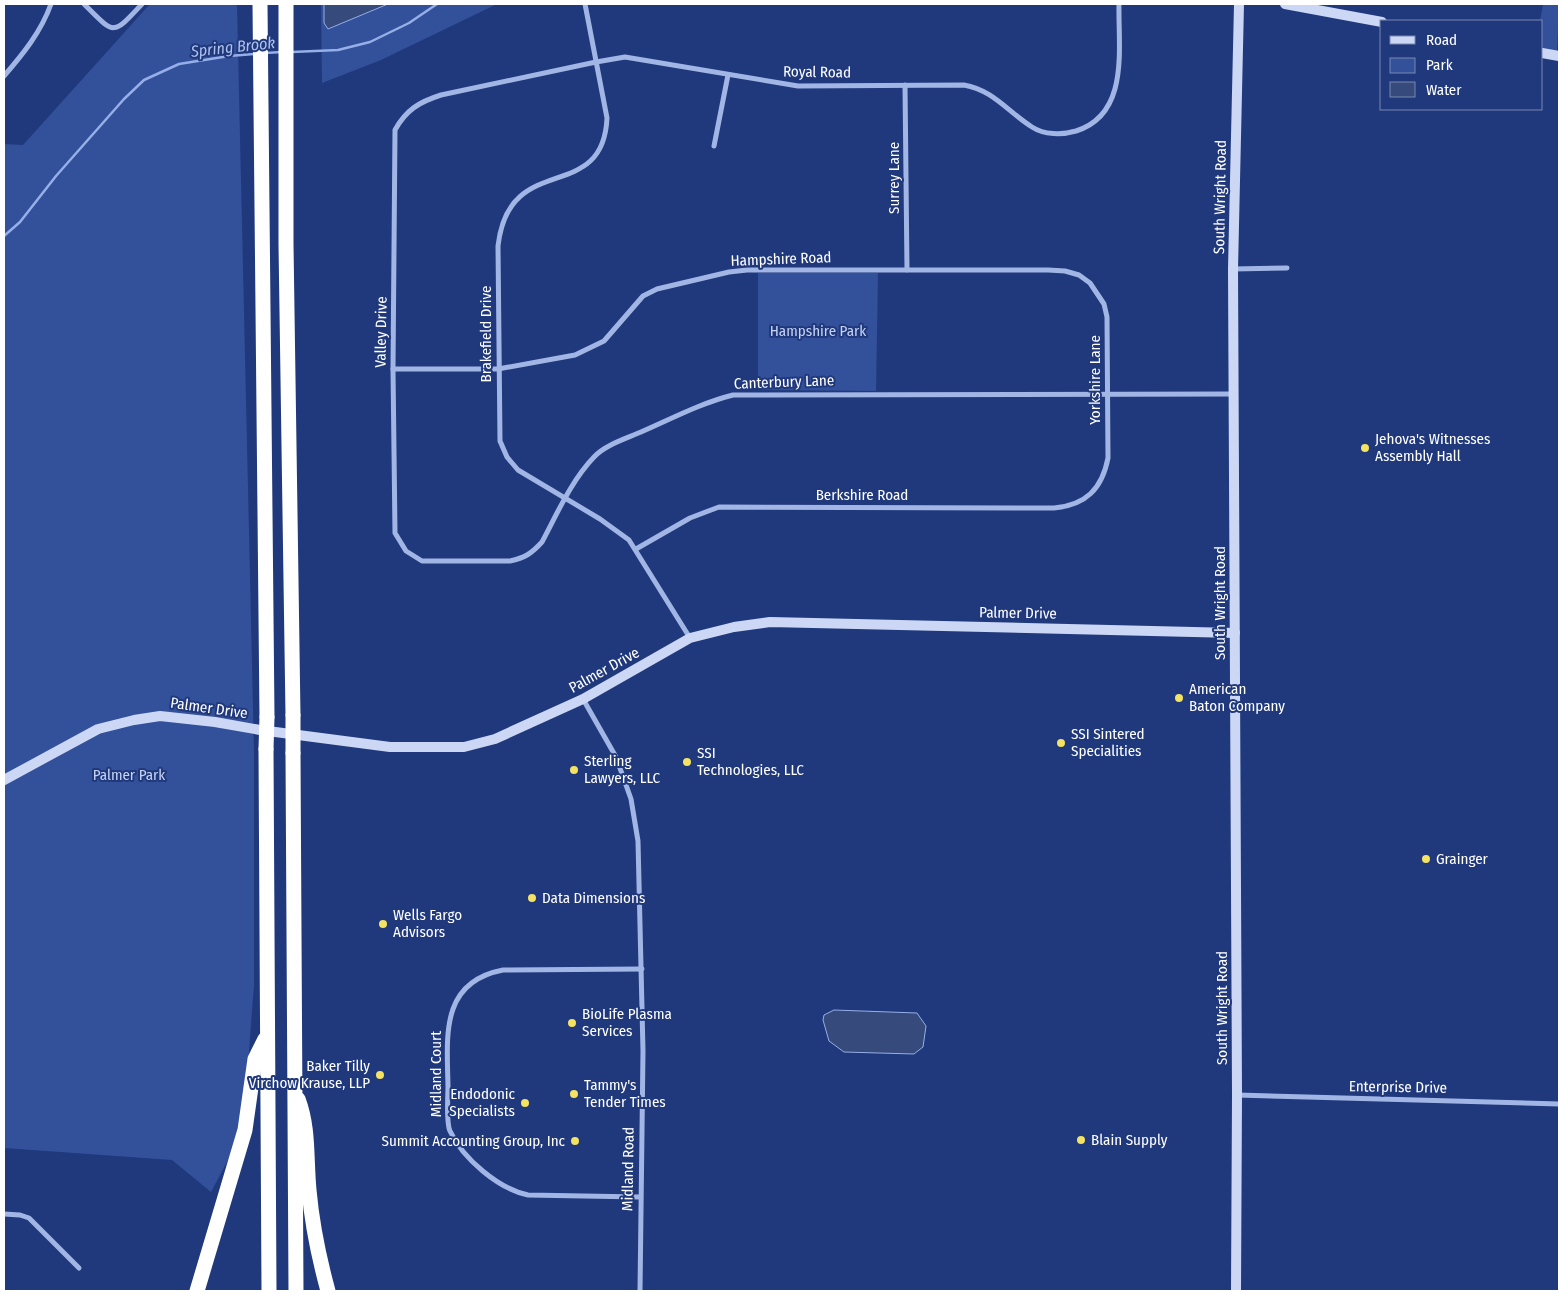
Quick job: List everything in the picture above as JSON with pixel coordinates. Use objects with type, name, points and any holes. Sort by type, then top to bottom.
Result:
[{"type":"highway","points":[[260,4],[267,717],[269,1291]]},
{"type":"highway","points":[[286,4],[286,244],[293,715],[296,1291]]},
{"type":"highway","points":[[197,1291],[245,1130],[255,1059],[267,1035]]},
{"type":"highway","points":[[294,1089],[305,1118],[308,1190],[314,1233],[328,1291]]},
{"type":"street","points":[[4,76],[22,56],[36,35],[50,4]]},
{"type":"street","points":[[84,4],[103,24],[113,29],[120,28],[142,4]]},
{"type":"street","name":"Brakefield Drive","points":[[584,4],[607,118],[606,133],[602,147],[594,159],[582,169],[533,186],[518,196],[507,210],[500,227],[498,246],[500,441],[507,457],[518,470],[600,519],[629,540],[690,638]]},
{"type":"street","name":"Royal Road","points":[[406,113],[424,100],[441,95],[625,57],[798,86],[964,85],[978,87],[991,94],[1033,128],[1050,134],[1068,134],[1086,128],[1100,118],[1111,103],[1117,86],[1118,4]]},
{"type":"street","name":"South Wright Road","points":[[1236,1291],[1237,1095],[1233,269],[1239,4]]},
{"type":"street","points":[[1285,4],[1380,22]]},
{"type":"street","points":[[1543,53],[1559,56]]},
{"type":"street","points":[[714,146],[728,75]]},
{"type":"street","name":"Surrey Lane","points":[[906,85],[907,270]]},
{"type":"street","name":"Valley Drive","points":[[406,113],[395,130],[393,369],[395,533],[406,552]]},
{"type":"street","points":[[1233,269],[1287,268]]},
{"type":"street","name":"Hampshire Road","points":[[393,369],[498,369],[539,363],[590,349],[604,341],[643,296],[673,284],[747,270],[1048,270],[1065,271],[1079,275]]},
{"type":"street","name":"Yorkshire Lane","points":[[1079,275],[1090,283],[1104,304],[1107,317],[1108,458],[1105,473],[1094,492]]},
{"type":"street","name":"Canterbury Lane","points":[[406,552],[422,561],[510,561],[523,559],[542,542],[584,468],[596,455],[608,447],[716,400],[733,395],[1234,394]]},
{"type":"street","name":"Berkshire Road","points":[[636,549],[690,518],[720,507],[1054,508],[1079,502],[1094,492]]},
{"type":"street","name":"Palmer Drive","points":[[4,780],[98,729],[160,716],[390,747],[464,747],[495,739],[583,699],[690,638],[734,627],[770,622],[1235,633]]},
{"type":"street","name":"Midland Road","points":[[583,699],[616,757],[631,799],[638,841],[642,969],[640,1291]]},
{"type":"street","name":"Midland Court","points":[[640,1197],[528,1195],[514,1191],[483,1169],[466,1154],[449,1130],[447,1029],[454,1002],[468,986],[491,972],[503,970],[642,969]]},
{"type":"street","name":"Enterprise Drive","points":[[1237,1095],[1559,1104]]},
{"type":"street","points":[[4,1214],[20,1215],[29,1218],[79,1268]]},
{"type":"green space","name":"Palmer Park","points":[[150,4],[237,4],[254,752],[254,985],[243,1132],[211,1192],[172,1160],[4,1148],[4,144],[23,145]]},
{"type":"green space","points":[[321,4],[497,4],[381,60],[322,83]]},
{"type":"green space","points":[[1543,4],[1559,4],[1557,51],[1543,49],[1543,20],[1540,20]]},
{"type":"green space","name":"Hampshire Park","points":[[758,273],[878,273],[876,391],[758,390]]},
{"type":"water","points":[[324,4],[388,4],[328,29],[324,23]]},
{"type":"water","points":[[834,1010],[917,1013],[926,1026],[923,1047],[914,1054],[844,1052],[829,1041],[823,1020],[824,1015]]},
{"type":"waterway","name":"Spring Brook","points":[[292,52],[338,50],[370,42],[409,23],[437,4]]},
{"type":"waterway","name":"Spring Brook","points":[[265,53],[282,52]]},
{"type":"waterway","name":"Spring Brook","points":[[4,236],[20,222],[56,176],[124,99],[144,80],[179,64],[254,54]]},
{"type":"place","name":"Jehova's Witnesses Assembly Hall","points":[[1365,448]]},
{"type":"place","name":"American Baton Company","points":[[1179,698]]},
{"type":"place","name":"SSI Sintered Specialities","points":[[1061,743]]},
{"type":"place","name":"SSI Technologies, LLC","points":[[687,762]]},
{"type":"place","name":"Sterling Lawyers, LLC","points":[[574,770]]},
{"type":"place","name":"Grainger","points":[[1426,859]]},
{"type":"place","name":"Data Dimensions","points":[[532,898]]},
{"type":"place","name":"Wells Fargo Advisors","points":[[383,924]]},
{"type":"place","name":"BioLife Plasma Services","points":[[572,1023]]},
{"type":"place","name":"Baker Tilly Virchow Krause, LLP","points":[[380,1075]]},
{"type":"place","name":"Tammy's Tender Times","points":[[574,1094]]},
{"type":"place","name":"Endodonic Specialists","points":[[525,1103]]},
{"type":"place","name":"Blain Supply","points":[[1081,1140]]},
{"type":"place","name":"Summit Accounting Group, Inc","points":[[575,1141]]}]
